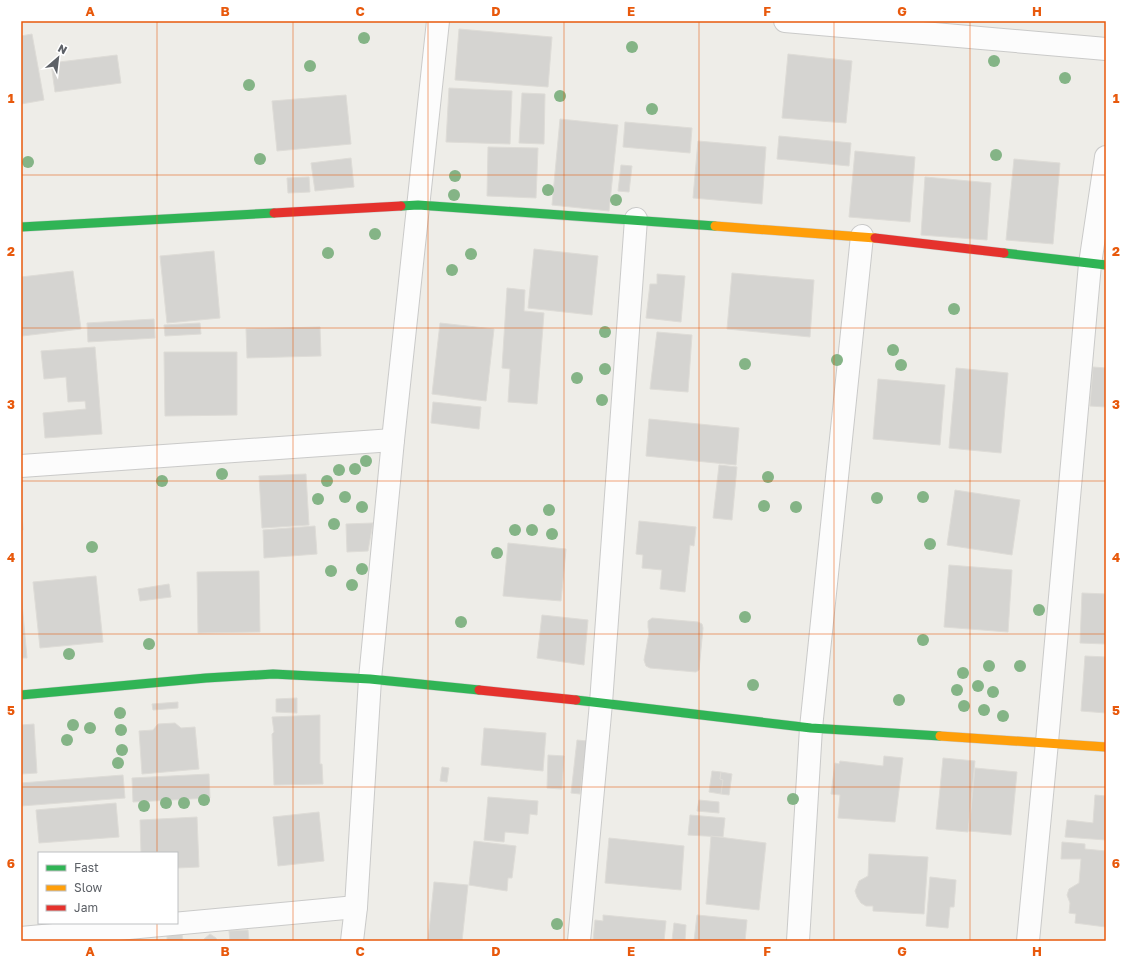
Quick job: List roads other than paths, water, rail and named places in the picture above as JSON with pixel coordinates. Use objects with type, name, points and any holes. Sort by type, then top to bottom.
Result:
[{"type":"street","points":[[352,941],[356,907],[370,679],[393,440],[438,21]]},
{"type":"street","points":[[785,21],[1106,49]]},
{"type":"street","points":[[1028,941],[1047,742],[1098,265],[1106,157]]},
{"type":"street","points":[[21,227],[418,205],[862,236],[1098,265]]},
{"type":"street","points":[[579,941],[601,703],[636,220]]},
{"type":"street","points":[[798,941],[811,728],[862,236]]},
{"type":"street","points":[[21,466],[393,440]]},
{"type":"street","points":[[21,694],[206,678],[272,674],[370,679],[601,703],[811,728],[1106,747]]},
{"type":"street","points":[[178,923],[356,907]]},
{"type":"street","points":[[21,938],[172,924]]}]
